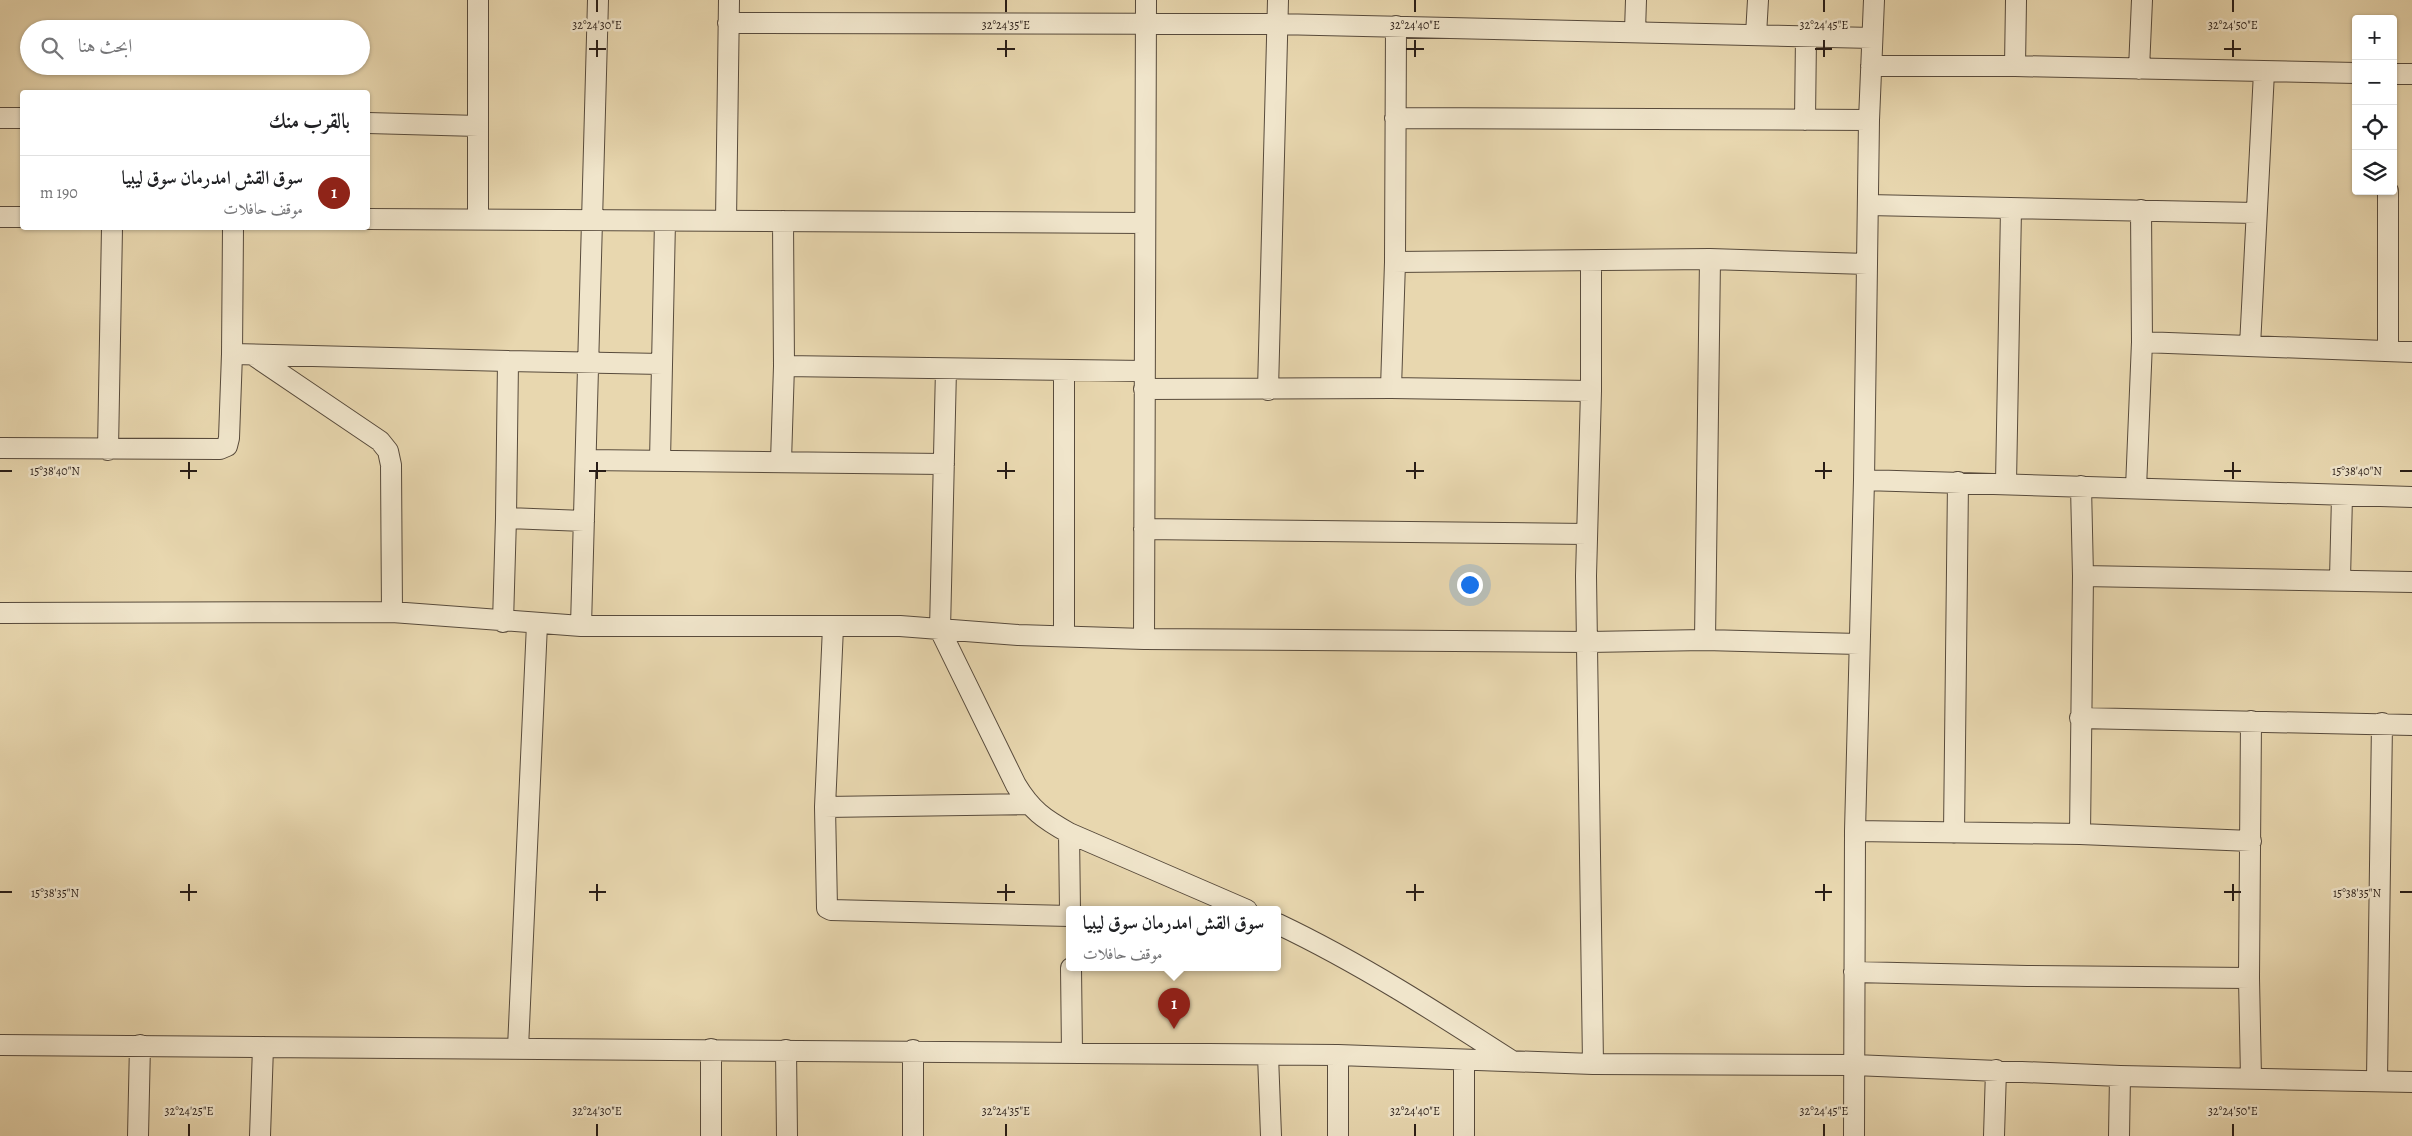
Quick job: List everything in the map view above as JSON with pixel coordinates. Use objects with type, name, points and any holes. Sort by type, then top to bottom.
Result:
[{"type":"street","points":[[478,0],[478,218]]},
{"type":"street","points":[[582,626],[587,362],[593,221],[598,0]]},
{"type":"street","points":[[726,221],[729,0]]},
{"type":"street","points":[[1144,639],[1146,0]]},
{"type":"street","points":[[1268,390],[1278,0]]},
{"type":"street","points":[[1635,31],[1636,0]]},
{"type":"street","points":[[1756,36],[1758,0]]},
{"type":"street","points":[[1854,1136],[1855,831],[1864,480],[1869,120],[1874,0]]},
{"type":"street","points":[[2015,66],[2016,0]]},
{"type":"street","points":[[2139,69],[2142,0]]},
{"type":"street","points":[[728,23],[1276,24],[1872,38]]},
{"type":"street","points":[[1390,388],[1395,262],[1396,26]]},
{"type":"street","points":[[1805,120],[1806,36]]},
{"type":"street","points":[[1871,66],[2015,66],[2352,74]]},
{"type":"street","points":[[2250,346],[2264,72]]},
{"type":"street","points":[[2397,74],[2412,74]]},
{"type":"street","points":[[0,118],[20,118]]},
{"type":"street","points":[[1395,118],[1869,120]]},
{"type":"street","points":[[370,124],[478,126]]},
{"type":"street","points":[[2388,195],[2388,351]]},
{"type":"street","points":[[1868,205],[2256,212]]},
{"type":"street","points":[[2006,484],[2011,209]]},
{"type":"street","points":[[2136,488],[2142,342],[2141,210]]},
{"type":"street","points":[[0,217],[20,217]]},
{"type":"street","points":[[370,218],[593,221],[1145,223]]},
{"type":"street","points":[[660,461],[665,221]]},
{"type":"street","points":[[781,461],[784,366],[783,221]]},
{"type":"street","points":[[108,450],[112,230]]},
{"type":"street","points":[[0,448],[108,450],[220,449],[226,446],[229,438],[234,230]]},
{"type":"street","points":[[1395,262],[1710,259],[1867,264]]},
{"type":"street","points":[[1705,640],[1710,259]]},
{"type":"street","points":[[1591,260],[1591,391],[1586,534],[1593,1064]]},
{"type":"street","points":[[2142,342],[2412,352]]},
{"type":"street","points":[[232,354],[662,364]]},
{"type":"street","points":[[253,355],[380,441],[388,451],[391,465],[392,612]]},
{"type":"street","points":[[504,622],[508,361]]},
{"type":"street","points":[[784,366],[1064,370],[1144,380],[1268,390],[1390,388],[1591,391]]},
{"type":"street","points":[[946,369],[940,630],[1027,804],[1044,819],[1069,833],[1239,906]]},
{"type":"street","points":[[1064,370],[1064,636]]},
{"type":"street","points":[[586,460],[944,464]]},
{"type":"street","points":[[1864,480],[2412,497]]},
{"type":"street","points":[[1954,833],[1958,482]]},
{"type":"street","points":[[2080,834],[2083,576],[2081,486]]},
{"type":"street","points":[[2340,579],[2342,496]]},
{"type":"street","points":[[506,518],[584,521]]},
{"type":"street","points":[[1144,529],[1586,534]]},
{"type":"street","points":[[2083,576],[2340,579],[2412,582]]},
{"type":"street","points":[[0,613],[392,612],[504,622],[582,626],[900,626],[940,630],[1144,639],[1588,642],[1705,640],[1859,644]]},
{"type":"street","points":[[518,1048],[537,624]]},
{"type":"street","points":[[833,626],[826,807],[826,905],[831,910],[1066,916]]},
{"type":"street","points":[[2080,718],[2412,724]]},
{"type":"street","points":[[2251,721],[2249,978],[2251,1078]]},
{"type":"street","points":[[2377,1080],[2382,723]]},
{"type":"street","points":[[826,807],[1027,804]]},
{"type":"street","points":[[1855,831],[2080,834],[2251,841]]},
{"type":"street","points":[[1069,833],[1070,906]]},
{"type":"street","points":[[1281,926],[1406,992],[1514,1062]]},
{"type":"street","points":[[1071,971],[1072,1052]]},
{"type":"street","points":[[1854,972],[2249,978]]},
{"type":"street","points":[[0,1045],[913,1050],[1338,1055],[1593,1064],[1854,1065],[2120,1076],[2412,1082]]},
{"type":"street","points":[[138,1136],[140,1045]]},
{"type":"street","points":[[260,1136],[263,1047]]},
{"type":"street","points":[[711,1049],[712,1136]]},
{"type":"street","points":[[786,1050],[787,1136]]},
{"type":"street","points":[[913,1050],[913,1136]]},
{"type":"street","points":[[1268,1055],[1271,1136]]},
{"type":"street","points":[[1338,1055],[1338,1136]]},
{"type":"street","points":[[1464,1060],[1464,1136]]},
{"type":"street","points":[[1994,1136],[1996,1070]]},
{"type":"street","points":[[2119,1136],[2120,1076]]},
{"type":"place","name":"سوق القش امدرمان سوق ليبيا","points":[[1174,1029]]}]
